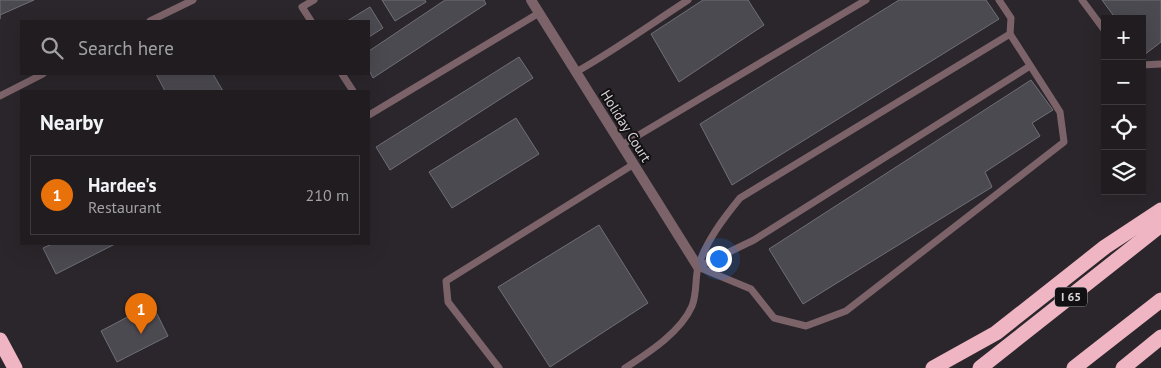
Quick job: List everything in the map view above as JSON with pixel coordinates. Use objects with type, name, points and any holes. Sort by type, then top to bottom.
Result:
[{"type":"highway","points":[[932,368],[996,332],[1105,247],[1161,210]]},
{"type":"highway","name":"I 65","points":[[980,368],[1161,225]]},
{"type":"highway","points":[[1074,368],[1161,300]]},
{"type":"highway","points":[[1123,368],[1161,337]]},
{"type":"highway","points":[[0,340],[15,368]]},
{"type":"street","name":"Holiday Court","points":[[531,0],[698,267]]},
{"type":"lane","points":[[152,20],[193,0]]},
{"type":"lane","points":[[310,20],[302,7],[314,0]]},
{"type":"lane","points":[[576,72],[624,44],[688,0]]},
{"type":"lane","points":[[622,145],[866,0]]},
{"type":"lane","points":[[698,267],[751,289],[774,318],[806,326],[846,311],[1064,142],[1060,112],[1010,34],[1010,18],[999,0]]},
{"type":"lane","points":[[1082,0],[1101,26]]},
{"type":"lane","points":[[370,114],[539,13]]},
{"type":"lane","points":[[624,368],[651,351],[674,331],[692,306],[698,267],[716,229],[740,198],[1010,34]]},
{"type":"lane","points":[[1146,65],[1161,64]]},
{"type":"lane","points":[[698,267],[754,240],[1030,66]]},
{"type":"lane","points":[[0,96],[41,75]]},
{"type":"lane","points":[[343,75],[352,90]]},
{"type":"lane","points":[[499,368],[448,302],[446,281],[634,164]]},
{"type":"building","points":[[0,0],[34,0],[0,15]]},
{"type":"building","points":[[382,0],[425,0],[426,2],[395,21]]},
{"type":"building","points":[[445,0],[484,0],[486,4],[373,78],[370,72],[370,50]]},
{"type":"building","points":[[703,0],[748,0],[764,25],[679,82],[651,34]]},
{"type":"building","points":[[899,0],[986,0],[999,19],[732,185],[700,124]]},
{"type":"building","points":[[1102,0],[1161,0],[1161,42],[1146,53],[1146,15],[1113,15]]},
{"type":"building","points":[[370,7],[383,28],[370,36],[370,20],[349,20]]},
{"type":"building","points":[[519,57],[533,78],[390,170],[376,147]]},
{"type":"building","points":[[157,75],[214,75],[222,90],[164,90]]},
{"type":"building","points":[[1031,80],[1053,110],[1032,123],[1040,136],[985,172],[992,187],[803,304],[769,249]]},
{"type":"building","points":[[516,118],[539,154],[452,208],[429,172]]},
{"type":"building","points":[[599,225],[648,303],[550,367],[498,287]]},
{"type":"building","points":[[50,245],[113,245],[56,274],[43,248]]},
{"type":"building","points":[[152,304],[168,336],[117,362],[101,331]]},
{"type":"place","name":"Hardee's","points":[[141,334]]}]
